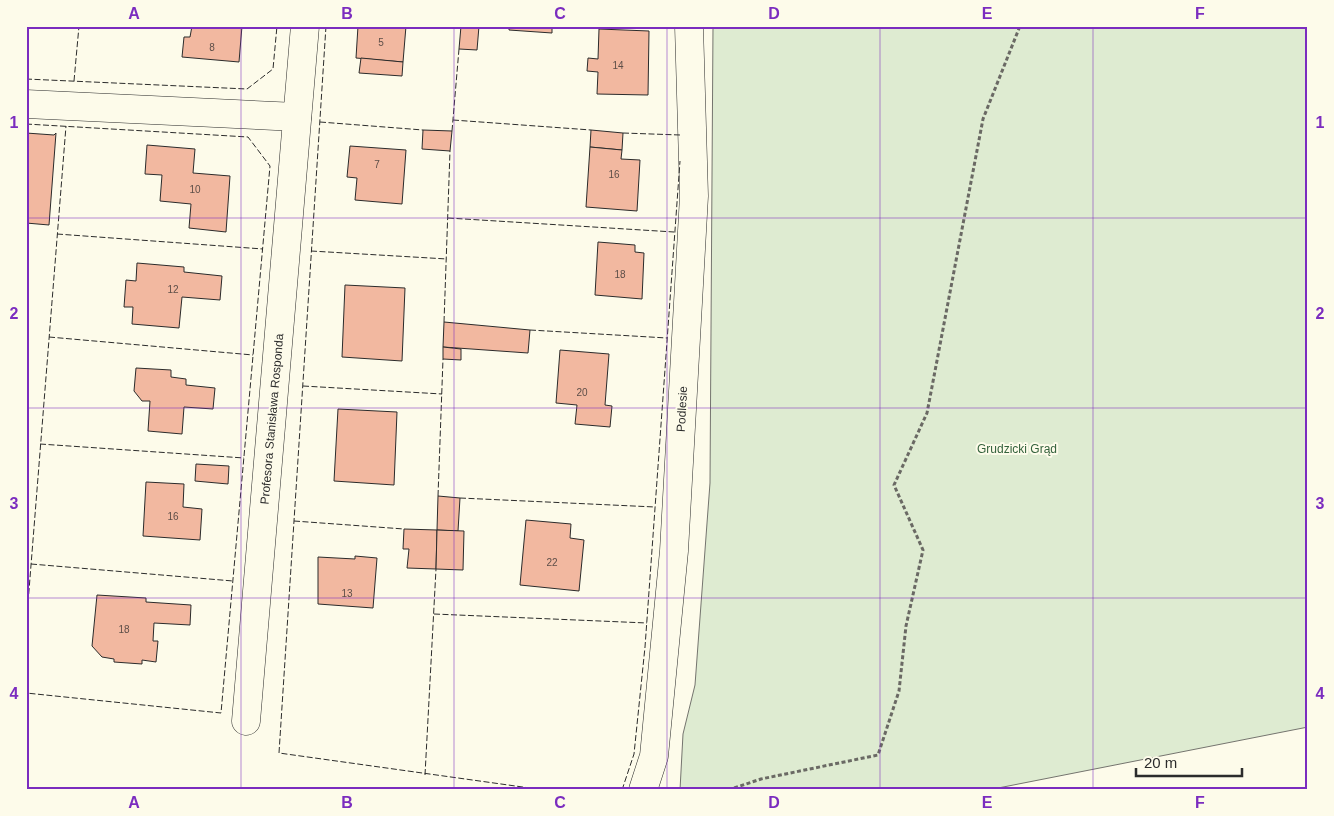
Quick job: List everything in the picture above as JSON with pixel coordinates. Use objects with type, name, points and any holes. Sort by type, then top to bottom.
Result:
[{"type":"street","name":"Profesora Stanisława Rosponda","points":[[246,721],[305,26]]},
{"type":"street","name":"Podlesie","points":[[643,790],[654,756],[674,552],[694,196],[689,26]]},
{"type":"street","points":[[26,104],[297,117]]},
{"type":"path","points":[[728,790],[761,779],[878,755],[899,690],[906,626],[923,550],[894,485],[927,413],[983,119],[1020,26]]},
{"type":"green space","name":"Grudzicki Grąd","points":[[713,26],[1308,26],[1308,727],[988,790],[680,790],[683,734],[695,685],[710,483]]},
{"type":"building","points":[[192,26],[242,26],[239,62],[182,57],[184,37],[190,37]]},
{"type":"building","points":[[358,26],[406,26],[403,62],[356,58]]},
{"type":"building","points":[[461,26],[479,26],[477,50],[459,49]]},
{"type":"building","points":[[509,26],[552,26],[552,33],[509,30]]},
{"type":"building","points":[[599,29],[649,31],[648,95],[597,94],[598,72],[587,71],[588,58],[598,59]]},
{"type":"building","points":[[361,58],[403,62],[402,76],[359,73]]},
{"type":"building","points":[[423,130],[452,131],[450,151],[422,149]]},
{"type":"building","points":[[591,130],[623,133],[622,150],[590,147]]},
{"type":"building","points":[[26,133],[54,135],[56,133],[49,225],[26,223]]},
{"type":"building","points":[[147,145],[195,149],[193,173],[230,176],[226,232],[189,228],[191,204],[160,201],[162,175],[145,174]]},
{"type":"building","points":[[350,146],[406,150],[402,204],[355,200],[357,178],[347,177]]},
{"type":"building","points":[[590,147],[622,150],[621,159],[640,160],[637,211],[586,207]]},
{"type":"building","points":[[598,242],[635,245],[635,252],[644,253],[642,299],[595,295]]},
{"type":"building","points":[[137,263],[184,267],[184,272],[222,276],[220,300],[182,297],[179,328],[132,324],[133,307],[124,307],[126,280],[136,281]]},
{"type":"building","points":[[345,285],[405,288],[402,361],[342,357]]},
{"type":"building","points":[[444,322],[530,330],[528,353],[443,347]]},
{"type":"building","points":[[443,347],[461,349],[461,360],[443,359]]},
{"type":"building","points":[[560,350],[609,354],[605,405],[612,406],[610,427],[575,424],[577,405],[556,403]]},
{"type":"building","points":[[136,368],[171,370],[171,377],[186,379],[186,385],[215,388],[213,409],[184,407],[182,434],[148,431],[150,401],[142,401],[134,391]]},
{"type":"building","points":[[338,409],[397,412],[394,485],[334,481]]},
{"type":"building","points":[[196,464],[229,466],[228,484],[195,481]]},
{"type":"building","points":[[146,482],[184,484],[183,507],[202,509],[200,540],[143,536]]},
{"type":"building","points":[[438,496],[460,498],[458,531],[437,530]]},
{"type":"building","points":[[526,520],[571,524],[570,538],[584,540],[579,591],[520,585]]},
{"type":"building","points":[[404,529],[437,530],[436,569],[407,568],[409,549],[403,549]]},
{"type":"building","points":[[437,530],[464,531],[463,570],[436,569]]},
{"type":"building","points":[[355,556],[377,558],[373,608],[318,604],[318,557],[355,559]]},
{"type":"building","points":[[97,595],[146,598],[146,602],[191,605],[190,625],[154,623],[153,641],[158,641],[156,662],[142,660],[142,664],[114,662],[114,659],[102,657],[92,646]]},
{"type":"fence","points":[[74,81],[79,26]]},
{"type":"fence","points":[[26,79],[247,89],[273,69],[277,26]]},
{"type":"fence","points":[[326,26],[279,753],[544,790]]},
{"type":"fence","points":[[452,131],[459,49]]},
{"type":"fence","points":[[453,120],[591,130]]},
{"type":"fence","points":[[320,122],[423,130]]},
{"type":"fence","points":[[26,124],[248,137],[270,166],[221,713],[26,693]]},
{"type":"fence","points":[[26,628],[66,126]]},
{"type":"fence","points":[[623,133],[680,135]]},
{"type":"fence","points":[[444,322],[450,151]]},
{"type":"fence","points":[[622,790],[634,754],[645,647],[680,161]]},
{"type":"fence","points":[[448,218],[674,232]]},
{"type":"fence","points":[[57,234],[263,249]]},
{"type":"fence","points":[[311,251],[447,259]]},
{"type":"fence","points":[[530,330],[667,338]]},
{"type":"fence","points":[[49,337],[253,355]]},
{"type":"fence","points":[[438,496],[443,359]]},
{"type":"fence","points":[[303,386],[442,394]]},
{"type":"fence","points":[[40,444],[244,458]]},
{"type":"fence","points":[[460,498],[655,507]]},
{"type":"fence","points":[[294,521],[404,529]]},
{"type":"fence","points":[[31,564],[233,581]]},
{"type":"fence","points":[[425,775],[436,569]]},
{"type":"fence","points":[[434,614],[647,623]]}]
